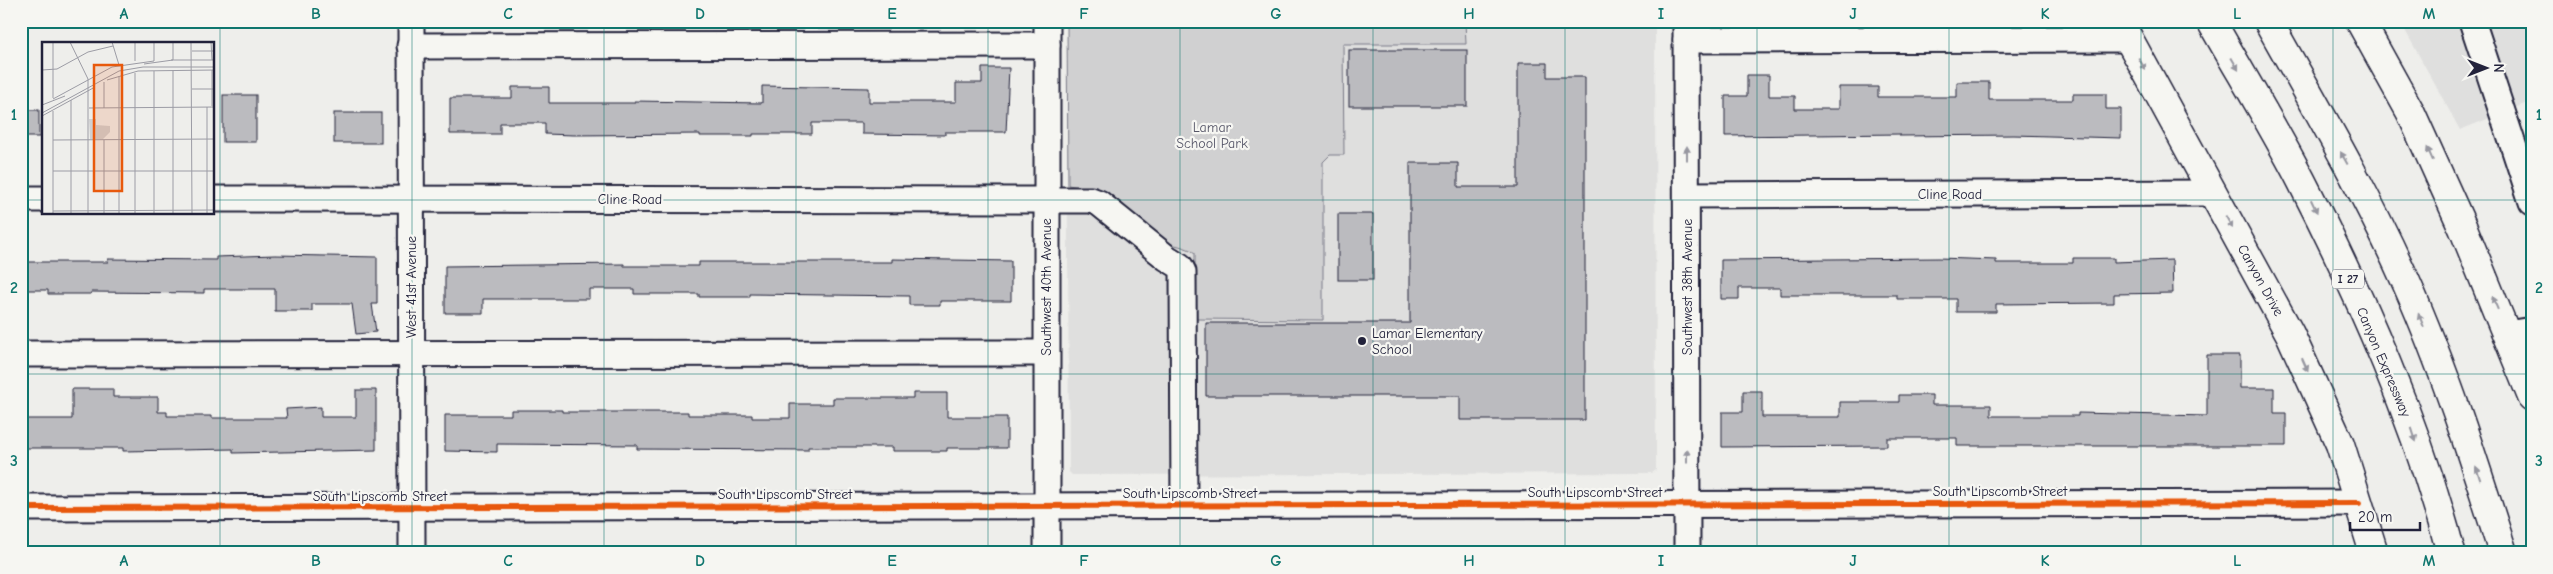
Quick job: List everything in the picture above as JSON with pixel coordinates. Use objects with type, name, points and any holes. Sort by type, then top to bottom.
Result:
[{"type":"main road","name":"Canyon Expressway","points":[[2211,21],[2301,180],[2362,307],[2409,418],[2451,553]]},
{"type":"main road","points":[[2268,21],[2348,164],[2406,282],[2448,386],[2502,553]]},
{"type":"main road","points":[[2360,21],[2412,114],[2520,332],[2532,397]]},
{"type":"main road","name":"Canyon Drive","points":[[2123,30],[2290,334],[2340,444],[2374,553]]},
{"type":"street","points":[[2472,21],[2523,140],[2532,202]]},
{"type":"street","points":[[1686,31],[2123,30]]},
{"type":"street","name":"Southwest 38th Avenue","points":[[1686,31],[1687,553]]},
{"type":"street","points":[[410,33],[1047,33]]},
{"type":"street","name":"West 41st Avenue","points":[[410,33],[412,553]]},
{"type":"street","name":"Southwest 40th Avenue","points":[[1047,33],[1047,553]]},
{"type":"street","name":"Cline Road","points":[[1687,195],[2213,192]]},
{"type":"street","name":"Cline Road","points":[[215,200],[1046,198],[1092,200],[1099,203],[1167,258],[1180,266],[1183,272],[1184,505]]},
{"type":"street","points":[[21,199],[42,199]]},
{"type":"street","points":[[21,354],[1046,353]]},
{"type":"street","name":"South Lipscomb Street","points":[[21,508],[2359,503]]},
{"type":"shaded area","name":"Lamar Elementary School","points":[[1067,21],[1655,21],[1656,470],[1652,473],[1072,475],[1069,472]]},
{"type":"shaded area","points":[[2400,21],[2532,21],[2532,101],[2460,130]]},
{"type":"green space","name":"Lamar School Park","points":[[1067,21],[1465,21],[1466,44],[1343,44],[1344,155],[1330,155],[1323,162],[1323,320],[1195,319],[1195,253],[1163,241],[1100,190],[1068,185]]},
{"type":"building","points":[[1349,50],[1467,50],[1467,106],[1349,106]]},
{"type":"building","points":[[1518,63],[1547,63],[1547,77],[1585,77],[1585,420],[1460,420],[1460,396],[1206,396],[1206,323],[1410,323],[1410,163],[1458,163],[1458,187],[1518,187]]},
{"type":"building","points":[[982,68],[1009,68],[1006,132],[945,132],[945,135],[862,134],[862,123],[812,123],[812,134],[753,134],[753,136],[700,136],[700,134],[574,135],[545,134],[545,123],[500,123],[500,134],[450,134],[450,98],[512,98],[512,87],[549,87],[549,103],[634,103],[634,101],[762,103],[762,86],[869,88],[869,102],[956,102],[956,83],[982,83]]},
{"type":"building","points":[[1747,75],[1769,75],[1769,96],[1795,96],[1795,109],[1839,109],[1839,87],[1878,87],[1878,97],[1957,97],[1957,82],[1989,82],[1989,100],[2073,100],[2073,94],[2106,94],[2106,109],[2121,109],[2121,138],[2014,135],[1900,136],[1900,134],[1725,136],[1725,96],[1747,96]]},
{"type":"building","points":[[223,95],[256,95],[256,142],[223,142]]},
{"type":"building","points":[[21,110],[39,110],[39,137],[21,137]]},
{"type":"building","points":[[334,113],[381,113],[381,143],[334,143]]},
{"type":"building","points":[[1338,214],[1373,214],[1373,280],[1338,280]]},
{"type":"building","points":[[275,255],[377,257],[377,304],[372,304],[376,332],[356,334],[352,304],[312,304],[312,311],[275,311],[275,289],[204,289],[204,293],[91,292],[91,294],[48,294],[48,290],[21,290],[21,262],[108,262],[108,259],[216,260],[216,257]]},
{"type":"building","points":[[1939,258],[1996,260],[1996,263],[2073,263],[2073,258],[2114,258],[2114,262],[2172,260],[2173,293],[2114,294],[2114,303],[1996,304],[1996,312],[1956,312],[1956,299],[1897,299],[1897,295],[1780,295],[1780,288],[1739,288],[1739,299],[1721,299],[1721,260]]},
{"type":"building","points":[[892,259],[1011,261],[1011,301],[940,301],[940,305],[909,305],[909,296],[750,294],[750,297],[699,297],[699,294],[634,294],[634,289],[589,289],[589,299],[483,299],[483,313],[445,313],[445,266],[624,264],[624,266],[699,266],[699,262],[892,262]]},
{"type":"building","points":[[2207,355],[2240,355],[2240,388],[2274,388],[2274,413],[2286,413],[2286,446],[1957,446],[1957,438],[1887,438],[1887,446],[1722,447],[1722,412],[1743,412],[1743,391],[1762,391],[1762,417],[1840,417],[1840,402],[1899,402],[1899,395],[1932,395],[1932,405],[1991,405],[1991,416],[2078,416],[2078,413],[2207,416]]},
{"type":"building","points":[[72,389],[113,389],[113,397],[158,397],[158,412],[167,412],[167,416],[211,416],[211,418],[287,418],[286,409],[321,407],[321,417],[356,417],[356,390],[376,390],[376,450],[233,453],[233,449],[123,451],[123,448],[21,448],[21,419],[72,419]]},
{"type":"building","points":[[913,393],[947,393],[947,417],[1007,417],[1007,448],[947,448],[947,451],[893,451],[893,447],[808,447],[808,450],[637,449],[637,445],[497,444],[497,452],[445,451],[445,415],[511,415],[511,410],[562,410],[562,412],[688,412],[688,415],[752,415],[752,418],[790,418],[790,404],[833,404],[833,398],[913,398]]},
{"type":"cycle path","points":[[21,508],[2359,503]]},
{"type":"place","name":"Lamar Elementary School","points":[[1362,341]]}]
